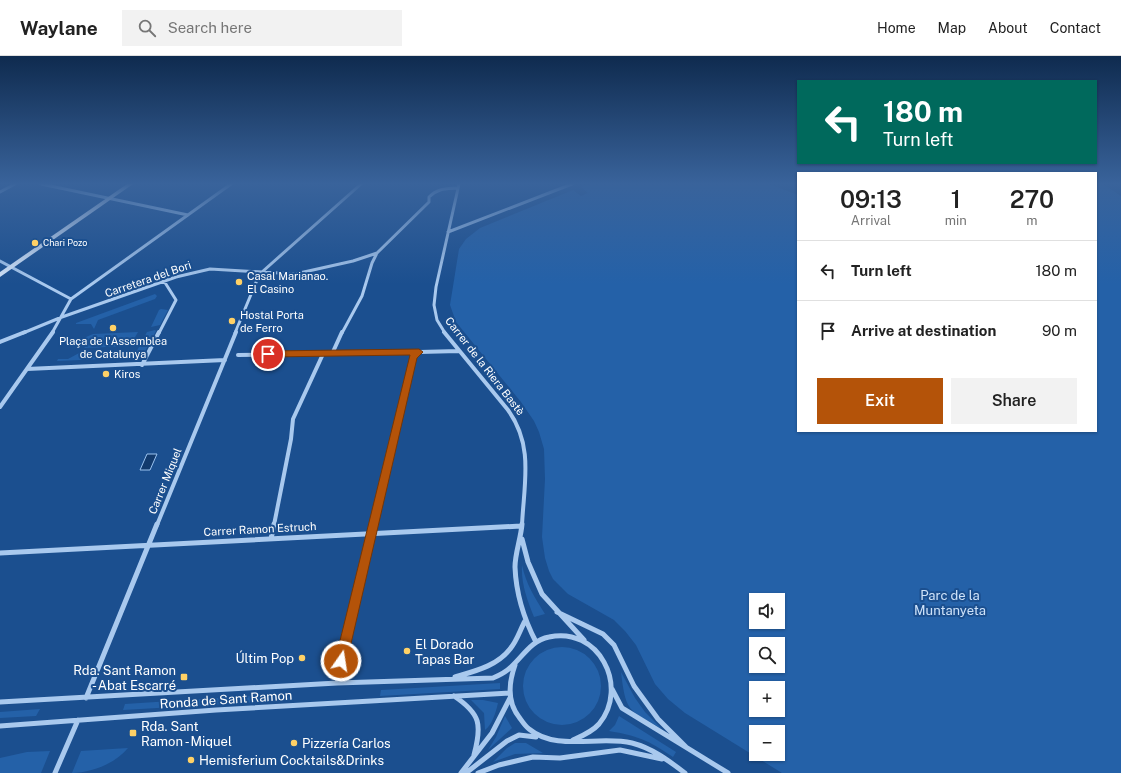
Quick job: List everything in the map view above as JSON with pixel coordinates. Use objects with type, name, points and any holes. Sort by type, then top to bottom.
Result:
[{"type":"street","points":[[0,275],[82,217]]},
{"type":"street","points":[[0,407],[62,317],[71,298],[185,217]]},
{"type":"street","points":[[262,272],[323,217]]},
{"type":"street","points":[[332,354],[338,338],[362,295],[372,261],[377,252],[414,217]]},
{"type":"street","name":"Carrer de la Riera Bastè","points":[[451,217],[434,305],[437,320],[459,351],[508,410],[516,422],[523,438],[526,454],[521,537],[515,566],[517,584],[525,621],[536,642]]},
{"type":"street","points":[[448,232],[486,217]]},
{"type":"street","name":"Carretera del Bori","points":[[0,342],[62,317],[187,274],[210,269],[290,275],[353,261],[377,252]]},
{"type":"street","points":[[0,261],[71,298]]},
{"type":"street","name":"Carrer Miquel","points":[[86,698],[257,280],[262,272]]},
{"type":"street","points":[[142,365],[176,300],[164,281]]},
{"type":"street","points":[[238,355],[459,351]]},
{"type":"street","points":[[336,683],[413,356],[419,352]]},
{"type":"street","points":[[272,539],[291,439],[293,419],[323,354]]},
{"type":"street","points":[[27,369],[142,365],[225,360]]},
{"type":"street","name":"Carrer Ramon Estruch","points":[[0,553],[521,526]]},
{"type":"street","name":"Carrer de la Riera Bastè","points":[[521,537],[535,580],[542,594],[585,641]]},
{"type":"street","name":"Ronda de Sant Ramon","points":[[557,612],[603,634],[614,645],[634,686],[658,719],[686,747]]},
{"type":"street","name":"Ronda de Sant Ramon","points":[[451,679],[488,667],[501,657],[510,648],[525,621]]},
{"type":"street","name":"Ronda de Sant Ramon","points":[[0,702],[336,683],[493,678],[502,675],[525,651],[536,642],[548,636],[560,635],[573,636],[585,641],[596,650],[604,661],[610,674],[612,688],[609,706],[601,721],[588,733],[573,740]]},
{"type":"street","name":"Ronda de Sant Ramon","points":[[516,662],[511,677],[510,695],[514,711],[521,722],[531,732],[542,738],[558,742],[608,739],[631,742],[651,750],[685,773]]},
{"type":"street","name":"Ronda de Sant Ramon","points":[[612,688],[622,708],[728,773]]},
{"type":"street","points":[[454,695],[467,704],[477,715],[480,729],[473,758]]},
{"type":"street","name":"Ronda de Sant Ramon","points":[[0,726],[454,695],[510,695]]},
{"type":"street","points":[[461,773],[492,733],[510,695]]},
{"type":"street","points":[[55,773],[78,720]]},
{"type":"street","points":[[466,773],[507,741],[519,735],[542,738]]},
{"type":"street","name":"Ronda de Sant Ramon","points":[[478,773],[499,765],[533,758],[560,758],[620,750],[666,760]]},
{"type":"green space","name":"Parc de la Muntanyeta","points":[[506,217],[797,217],[797,432],[1097,432],[1097,217],[1121,217],[1121,773],[782,773],[763,761],[785,761],[785,725],[749,725],[749,753],[685,713],[668,699],[655,684],[636,645],[625,631],[614,620],[568,594],[553,579],[549,571],[545,558],[542,537],[545,479],[544,449],[539,432],[534,421],[521,402],[456,322],[450,305],[459,249],[466,239],[480,228]]},
{"type":"green space","points":[[155,294],[157,296],[155,299],[98,320],[94,329],[91,324],[76,324],[76,323]]},
{"type":"green space","points":[[159,310],[168,310],[160,325],[151,327]]},
{"type":"green space","points":[[156,331],[142,357],[133,358],[147,332]]},
{"type":"green space","points":[[138,332],[130,346],[85,348],[82,344],[86,337],[93,334]]},
{"type":"green space","points":[[130,351],[125,358],[57,361],[58,359],[68,359],[81,352],[79,355],[126,353]]},
{"type":"green space","points":[[522,565],[528,585],[545,614],[534,617],[524,585]]},
{"type":"green space","points":[[554,647],[570,647],[584,653],[595,664],[601,678],[601,694],[595,708],[584,719],[570,725],[554,725],[540,719],[529,708],[523,694],[523,678],[529,664],[540,653]]},
{"type":"green space","points":[[621,672],[635,698],[645,712],[662,729],[635,713],[627,703]]},
{"type":"green space","points":[[500,683],[500,689],[380,696],[381,690]]},
{"type":"green space","points":[[279,694],[277,701],[123,710],[125,704]]},
{"type":"green space","points":[[471,700],[483,700],[498,703],[492,722],[485,730],[484,713]]},
{"type":"green space","points":[[40,709],[36,716],[0,718],[0,712]]},
{"type":"green space","points":[[505,716],[512,728],[488,750],[496,737]]},
{"type":"green space","points":[[619,716],[676,752],[673,757],[657,746],[628,735],[609,731],[615,725]]},
{"type":"green space","points":[[515,743],[526,743],[543,753],[515,754],[493,762],[507,748]]},
{"type":"green space","points":[[128,748],[110,763],[95,769],[72,773],[81,751]]},
{"type":"green space","points":[[50,751],[41,773],[0,773],[0,758],[27,752]]},
{"type":"shaded area","points":[[147,454],[157,454],[150,470],[140,470]]},
{"type":"place","name":"Chari Pozo","points":[[35,243]]},
{"type":"place","name":"Casal Marianao. El Casino","points":[[239,282]]},
{"type":"place","name":"Hostal Porta de Ferro","points":[[232,321]]},
{"type":"place","name":"Plaça de l'Assemblea de Catalunya","points":[[113,328]]},
{"type":"place","name":"Kiros","points":[[106,374]]},
{"type":"place","name":"El Dorado Tapas Bar","points":[[407,651]]},
{"type":"place","name":"Últim Pop","points":[[302,658]]},
{"type":"place","name":"Rda. Sant Ramon - Abat Escarré","points":[[184,677]]},
{"type":"place","name":"Rda. Sant Ramon - Miquel","points":[[133,733]]},
{"type":"place","name":"Pizzería Carlos","points":[[294,743]]},
{"type":"place","name":"Hemisferium Cocktails&Drinks","points":[[191,760]]},
{"type":"route","points":[[268,354],[419,352],[413,356],[341,661]]}]
